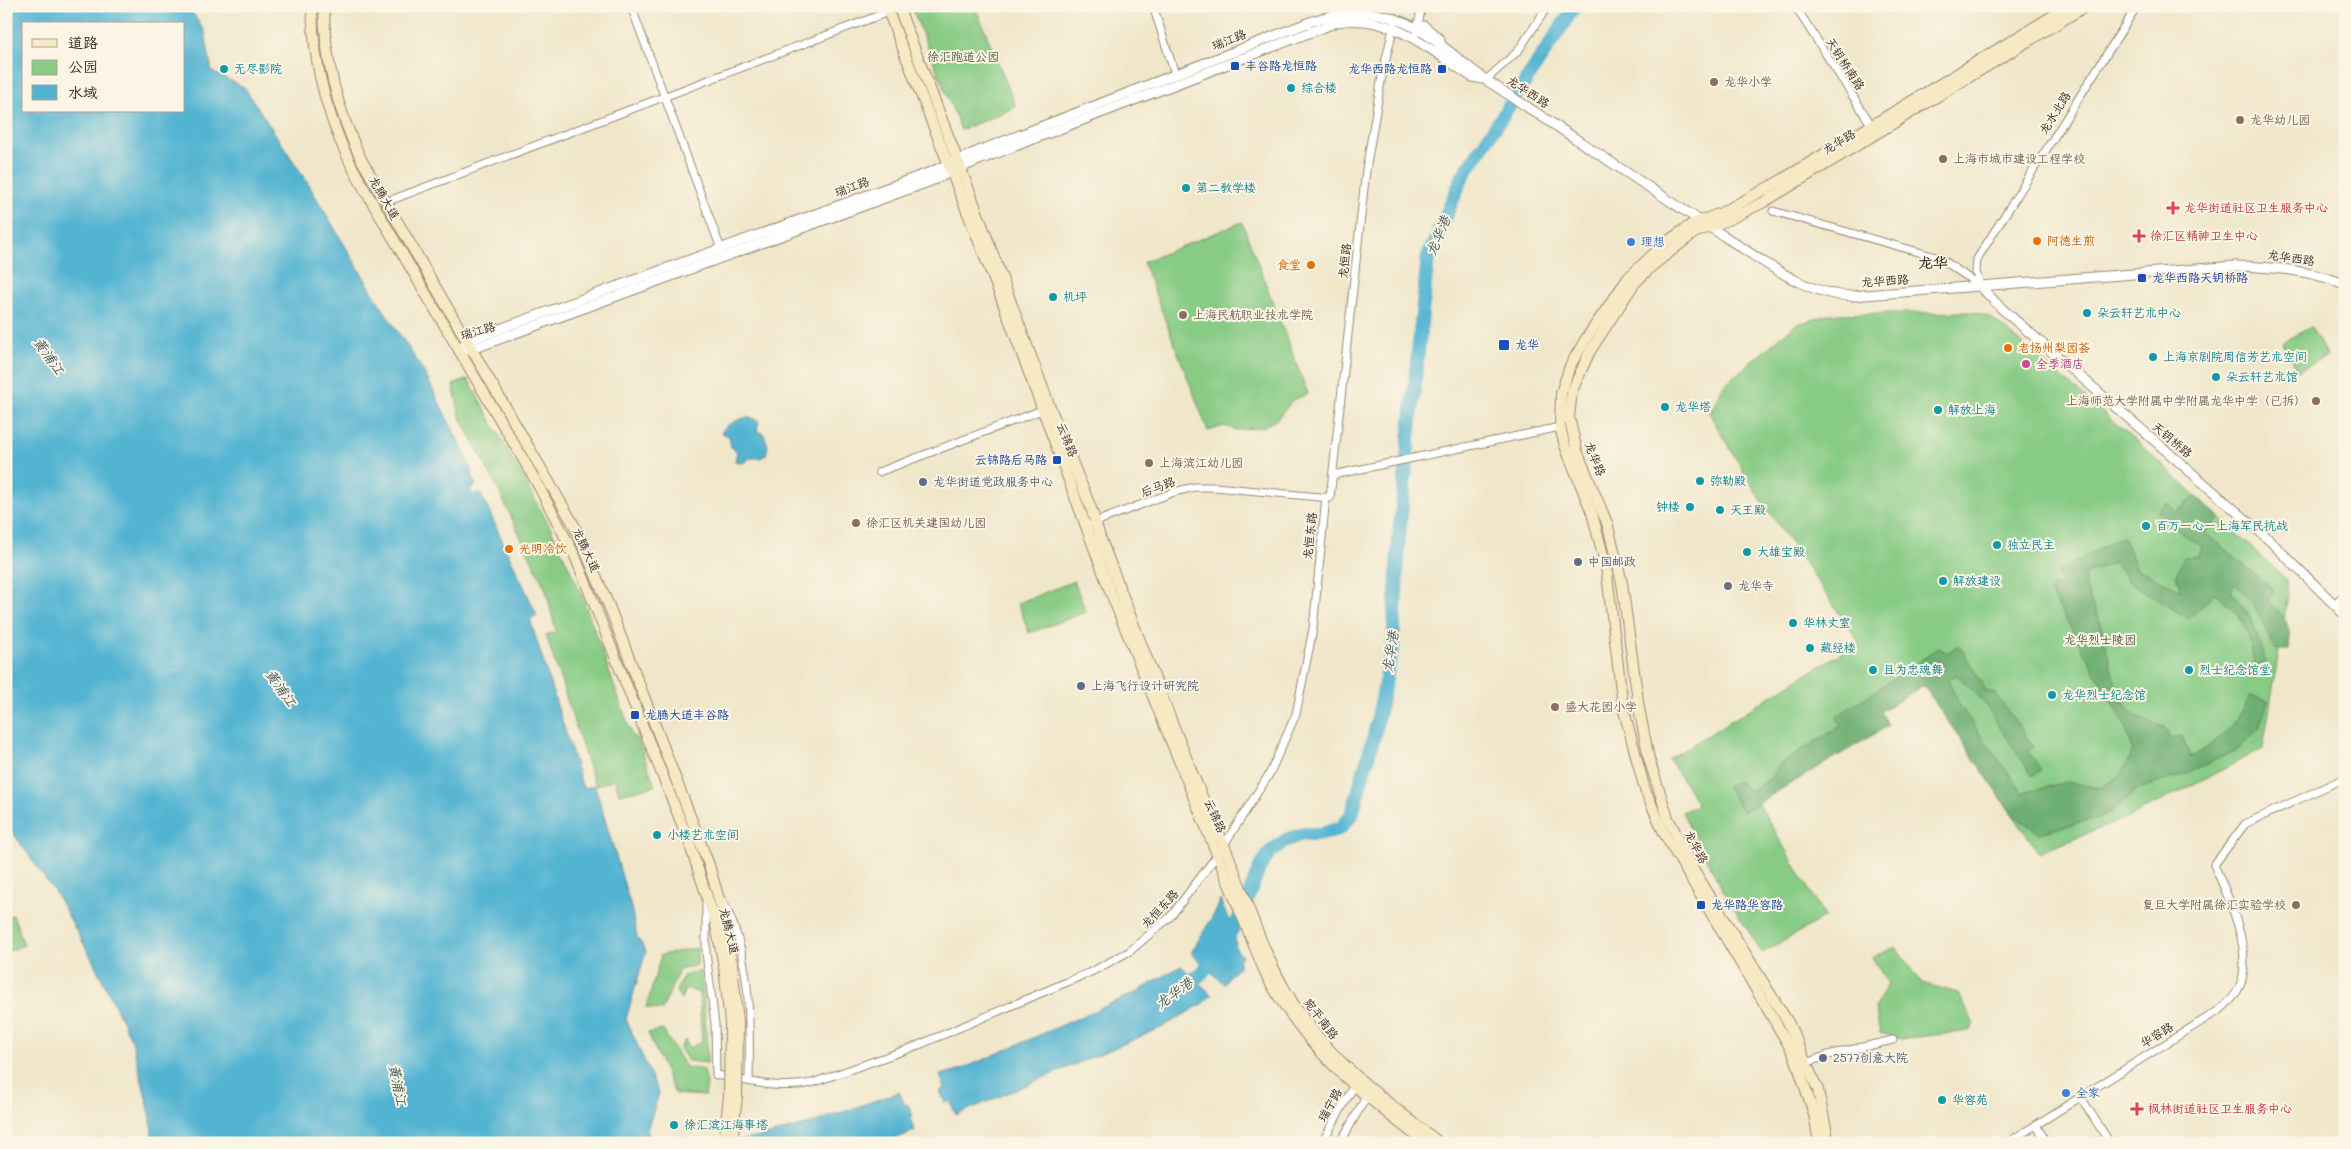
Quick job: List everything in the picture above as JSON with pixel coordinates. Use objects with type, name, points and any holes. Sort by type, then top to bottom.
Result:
[{"type":"main road","name":"龙腾大道","points":[[312,6],[314,42],[319,76],[327,108],[341,144],[362,185],[537,483],[576,556],[689,842],[728,965],[731,1047],[724,1143]]},
{"type":"main road","name":"龙腾大道","points":[[324,6],[326,50],[336,98],[351,139],[560,500],[586,551],[700,838],[718,892],[739,1047],[732,1143]]},
{"type":"main road","name":"龙华路","points":[[1829,1143],[1818,1090],[1789,1024],[1695,872],[1668,818],[1649,759],[1639,708],[1622,583],[1616,558],[1607,523],[1577,451],[1569,417],[1572,391],[1587,359],[1634,284],[1652,266],[1694,233],[1728,220],[1764,202],[2069,6]]},
{"type":"main road","name":"龙华路","points":[[1819,1143],[1814,1114],[1794,1054],[1665,835],[1645,790],[1623,707],[1606,566],[1592,513],[1565,446],[1560,427],[1561,392],[1570,366],[1585,340],[1628,278],[1646,259],[1686,227],[1721,213],[1874,130],[2086,6]]},
{"type":"main road","name":"云锦路","points":[[891,8],[954,166],[1090,524]]},
{"type":"main road","name":"云锦路","points":[[954,166],[1042,410],[1198,786],[1221,849],[1228,880]]},
{"type":"main road","name":"云锦路","points":[[1221,849],[1234,871]]},
{"type":"main road","name":"宛平南路","points":[[1234,871],[1274,971],[1303,1018],[1356,1082]]},
{"type":"main road","name":"宛平南路","points":[[1228,880],[1255,949],[1280,999],[1295,1023],[1328,1062],[1356,1082],[1426,1143]]},
{"type":"main road","name":"宛平南路","points":[[1368,1093],[1440,1143]]},
{"type":"street","points":[[631,6],[663,97],[721,249]]},
{"type":"street","points":[[1153,6],[1176,74]]},
{"type":"street","points":[[1415,34],[1422,6]]},
{"type":"street","points":[[1486,80],[1518,51],[1548,6]]},
{"type":"street","name":"天钥桥南路","points":[[1795,6],[1874,130]]},
{"type":"street","name":"龙水北路","points":[[1980,286],[1976,272],[1977,259],[2137,6]]},
{"type":"street","points":[[386,202],[891,8]]},
{"type":"street","name":"瑞江路","points":[[459,350],[721,249],[954,166],[1176,74],[1322,17],[1334,14],[1363,13]]},
{"type":"street","name":"瑞江路","points":[[470,345],[1363,13]]},
{"type":"street","name":"龙华西路","points":[[1363,13],[1392,23],[1440,46],[1486,80],[1709,227],[1787,275],[1821,291],[1852,296],[2235,266],[2279,267],[2304,271],[2345,284]]},
{"type":"street","name":"龙恒路","points":[[1328,498],[1333,476],[1366,170],[1392,23]]},
{"type":"street","name":"龙华西路","points":[[1415,34],[1472,77],[1486,80]]},
{"type":"street","points":[[1773,211],[1940,258],[1980,286]]},
{"type":"street","name":"天钥桥路","points":[[1980,286],[2022,326],[2266,537],[2345,615]]},
{"type":"street","points":[[879,472],[1042,410]]},
{"type":"street","points":[[1333,476],[1560,427]]},
{"type":"street","name":"后马路","points":[[1090,524],[1174,492],[1194,487],[1215,487],[1328,498]]},
{"type":"street","name":"龙恒东路","points":[[706,895],[706,952],[714,1014],[716,1075],[749,1081],[787,1086],[812,1083],[932,1039],[1100,967],[1130,951],[1157,930],[1185,900],[1221,849],[1270,773],[1296,714],[1312,629],[1328,498]]},
{"type":"street","points":[[2334,604],[2345,594]]},
{"type":"street","name":"华容路","points":[[2007,1143],[2221,1009],[2234,997],[2241,984],[2244,971],[2243,954],[2232,904],[2214,865],[2246,824],[2345,778]]},
{"type":"street","points":[[718,892],[734,926],[743,962],[748,1022],[749,1081]]},
{"type":"street","points":[[1806,1063],[1828,1055],[1893,1040]]},
{"type":"street","name":"瑞宁路","points":[[1322,1143],[1356,1082]]},
{"type":"street","points":[[1340,1143],[1368,1093]]},
{"type":"street","points":[[2080,1096],[2110,1143]]},
{"type":"street","points":[[2036,1124],[2047,1143]]},
{"type":"green space","name":"徐汇跑道公园","points":[[911,6],[975,6],[1016,107],[961,130]]},
{"type":"green space","points":[[1242,222],[1308,394],[1293,400],[1276,420],[1262,427],[1237,430],[1224,426],[1208,431],[1143,262]]},
{"type":"green space","name":"龙华烈士陵园","points":[[1974,312],[1992,318],[2135,440],[2286,579],[2288,595],[2263,749],[2129,817],[2039,853],[1924,685],[1735,800],[1743,812],[1758,803],[1825,917],[1762,953],[1720,885],[1682,812],[1698,804],[1669,759],[1859,642],[1757,494],[1709,413],[1724,385],[1795,325],[1831,314]]},
{"type":"green space","points":[[2311,327],[2327,356],[2298,371],[2291,357],[2303,350],[2290,357],[2282,342]]},
{"type":"green space","points":[[468,379],[550,527],[581,593],[631,733],[638,740],[655,786],[619,794],[615,779],[595,786],[546,635],[556,632],[546,590],[498,489],[460,416],[453,385]]},
{"type":"green space","points":[[2196,496],[2220,518],[2205,533],[2274,590],[2268,600],[2279,611],[2286,622],[2290,641],[2289,650],[2276,650],[2254,605],[2235,582],[2231,591],[2251,618],[2266,663],[2254,664],[2250,641],[2243,624],[2225,601],[2215,593],[2189,619],[2128,581],[2114,562],[2084,575],[2085,582],[2088,595],[2101,626],[2117,687],[2128,708],[2145,721],[2164,727],[2171,740],[2182,736],[2191,757],[2211,745],[2226,732],[2239,716],[2250,696],[2268,701],[2259,729],[2235,751],[2183,775],[2141,788],[2105,816],[2039,833],[2012,814],[1923,685],[1881,711],[1888,726],[1743,812],[1727,787],[1738,781],[1750,791],[1769,779],[1782,762],[1841,726],[1836,717],[1939,648],[1947,653],[1959,645],[1987,692],[1994,692],[2034,747],[2028,751],[2041,770],[2032,776],[1983,701],[1957,675],[1948,680],[1960,706],[2023,793],[2067,782],[2100,788],[2121,775],[2133,750],[2126,728],[2049,589],[2062,583],[2057,572],[2123,536],[2137,569],[2181,590],[2176,575],[2184,557],[2199,556],[2202,547],[2167,521],[2157,511],[2168,503],[2176,512]]},
{"type":"green space","points":[[1074,581],[1086,612],[1029,633],[1018,603]]},
{"type":"green space","points":[[13,915],[24,945],[6,952],[6,917]]},
{"type":"green space","points":[[1896,947],[1922,983],[1958,993],[1974,1024],[1969,1031],[1901,1039],[1880,1033],[1875,1007],[1888,984],[1872,957]]},
{"type":"green space","points":[[697,948],[697,965],[679,970],[662,1010],[646,1008],[661,955]]},
{"type":"green space","points":[[701,971],[707,1037],[707,1063],[688,1061],[680,1048],[685,1040],[690,1048],[702,1041],[699,993],[686,988],[681,999],[676,991],[683,976]]},
{"type":"green space","points":[[663,1030],[685,1067],[704,1070],[707,1084],[705,1096],[675,1094],[648,1033]]},
{"type":"water","name":"黄浦江","points":[[6,6],[188,6],[205,32],[212,72],[244,87],[304,177],[378,301],[424,372],[467,458],[476,486],[470,489],[472,495],[480,492],[537,615],[530,619],[583,788],[595,786],[631,907],[637,937],[646,951],[626,1019],[659,1094],[647,1130],[653,1143],[150,1143],[152,1134],[151,1118],[132,1041],[93,961],[58,897],[6,823]]},
{"type":"water","points":[[747,417],[759,421],[757,431],[764,434],[768,446],[766,455],[760,458],[750,458],[744,463],[735,461],[737,451],[731,447],[729,436],[721,433],[729,425]]},
{"type":"water","points":[[1220,900],[1235,936],[1236,949],[1242,956],[1239,960],[1239,967],[1228,977],[1224,984],[1191,953],[1217,909]]},
{"type":"water","points":[[1181,966],[1212,995],[1202,1004],[1161,1028],[956,1115],[950,1101],[945,1103],[940,1091],[945,1089],[940,1075],[962,1069],[1135,993]]},
{"type":"water","points":[[899,1092],[905,1105],[908,1104],[913,1116],[910,1118],[915,1131],[884,1143],[729,1143],[809,1124]]},
{"type":"waterway","name":"龙华港","points":[[1181,990],[1202,973],[1226,940],[1241,915],[1259,869],[1270,852],[1286,840],[1303,834],[1322,834],[1341,828],[1352,814],[1374,736],[1393,645],[1399,535],[1428,256],[1463,176],[1575,6]]},
{"type":"place","name":"丰谷路龙恒路","points":[[1235,66]]},
{"type":"place","name":"无尽影院","points":[[224,69]]},
{"type":"place","name":"龙华西路龙恒路","points":[[1442,69]]},
{"type":"place","name":"龙华小学","points":[[1714,82]]},
{"type":"place","name":"综合楼","points":[[1291,88]]},
{"type":"place","name":"龙华幼儿园","points":[[2240,120]]},
{"type":"place","name":"上海市城市建设工程学校","points":[[1943,159]]},
{"type":"place","name":"第二教学楼","points":[[1186,188]]},
{"type":"place","name":"龙华街道社区卫生服务中心","points":[[2173,208]]},
{"type":"place","name":"徐汇区精神卫生中心","points":[[2139,236]]},
{"type":"place","name":"阿德生煎","points":[[2037,241]]},
{"type":"place","name":"理想","points":[[1631,242]]},
{"type":"place","name":"食堂","points":[[1311,265]]},
{"type":"place","name":"龙华西路天钥桥路","points":[[2142,278]]},
{"type":"place","name":"机坪","points":[[1053,297]]},
{"type":"place","name":"朵云轩艺术中心","points":[[2087,313]]},
{"type":"place","name":"上海民航职业技术学院","points":[[1183,315]]},
{"type":"place","name":"龙华","points":[[1504,345]]},
{"type":"place","name":"老扬州梨园荟","points":[[2008,348]]},
{"type":"place","name":"上海京剧院周信芳艺术空间","points":[[2153,357]]},
{"type":"place","name":"全季酒店","points":[[2026,364]]},
{"type":"place","name":"朵云轩艺术馆","points":[[2216,377]]},
{"type":"place","name":"上海师范大学附属中学附属龙华中学（已拆）","points":[[2316,401]]},
{"type":"place","name":"龙华塔","points":[[1665,407]]},
{"type":"place","name":"解放上海","points":[[1938,410]]},
{"type":"place","name":"云锦路后马路","points":[[1057,460]]},
{"type":"place","name":"上海滨江幼儿园","points":[[1149,463]]},
{"type":"place","name":"弥勒殿","points":[[1700,481]]},
{"type":"place","name":"龙华街道党政服务中心","points":[[923,482]]},
{"type":"place","name":"钟楼","points":[[1690,507]]},
{"type":"place","name":"天王殿","points":[[1720,510]]},
{"type":"place","name":"徐汇区机关建国幼儿园","points":[[856,523]]},
{"type":"place","name":"百万一心一上海军民抗战","points":[[2146,526]]},
{"type":"place","name":"独立民主","points":[[1997,545]]},
{"type":"place","name":"光明冷饮","points":[[509,549]]},
{"type":"place","name":"大雄宝殿","points":[[1747,552]]},
{"type":"place","name":"中国邮政","points":[[1578,562]]},
{"type":"place","name":"解放建设","points":[[1943,581]]},
{"type":"place","name":"龙华寺","points":[[1728,586]]},
{"type":"place","name":"华林丈室","points":[[1793,623]]},
{"type":"place","name":"藏经楼","points":[[1810,648]]},
{"type":"place","name":"且为忠魂舞","points":[[1873,670]]},
{"type":"place","name":"烈士纪念馆堂","points":[[2189,670]]},
{"type":"place","name":"上海飞行设计研究院","points":[[1081,686]]},
{"type":"place","name":"龙华烈士纪念馆","points":[[2052,695]]},
{"type":"place","name":"盛大花园小学","points":[[1555,707]]},
{"type":"place","name":"龙腾大道丰谷路","points":[[635,715]]},
{"type":"place","name":"小楼艺术空间","points":[[657,835]]},
{"type":"place","name":"龙华路华容路","points":[[1701,905]]},
{"type":"place","name":"复旦大学附属徐汇实验学校","points":[[2296,905]]},
{"type":"place","name":"2577创意大院","points":[[1823,1058]]},
{"type":"place","name":"全家","points":[[2066,1093]]},
{"type":"place","name":"华容苑","points":[[1942,1100]]},
{"type":"place","name":"枫林街道社区卫生服务中心","points":[[2137,1109]]},
{"type":"place","name":"徐汇滨江海事塔","points":[[674,1125]]},
{"type":"district","name":"龙华","points":[[1933,263]]}]
